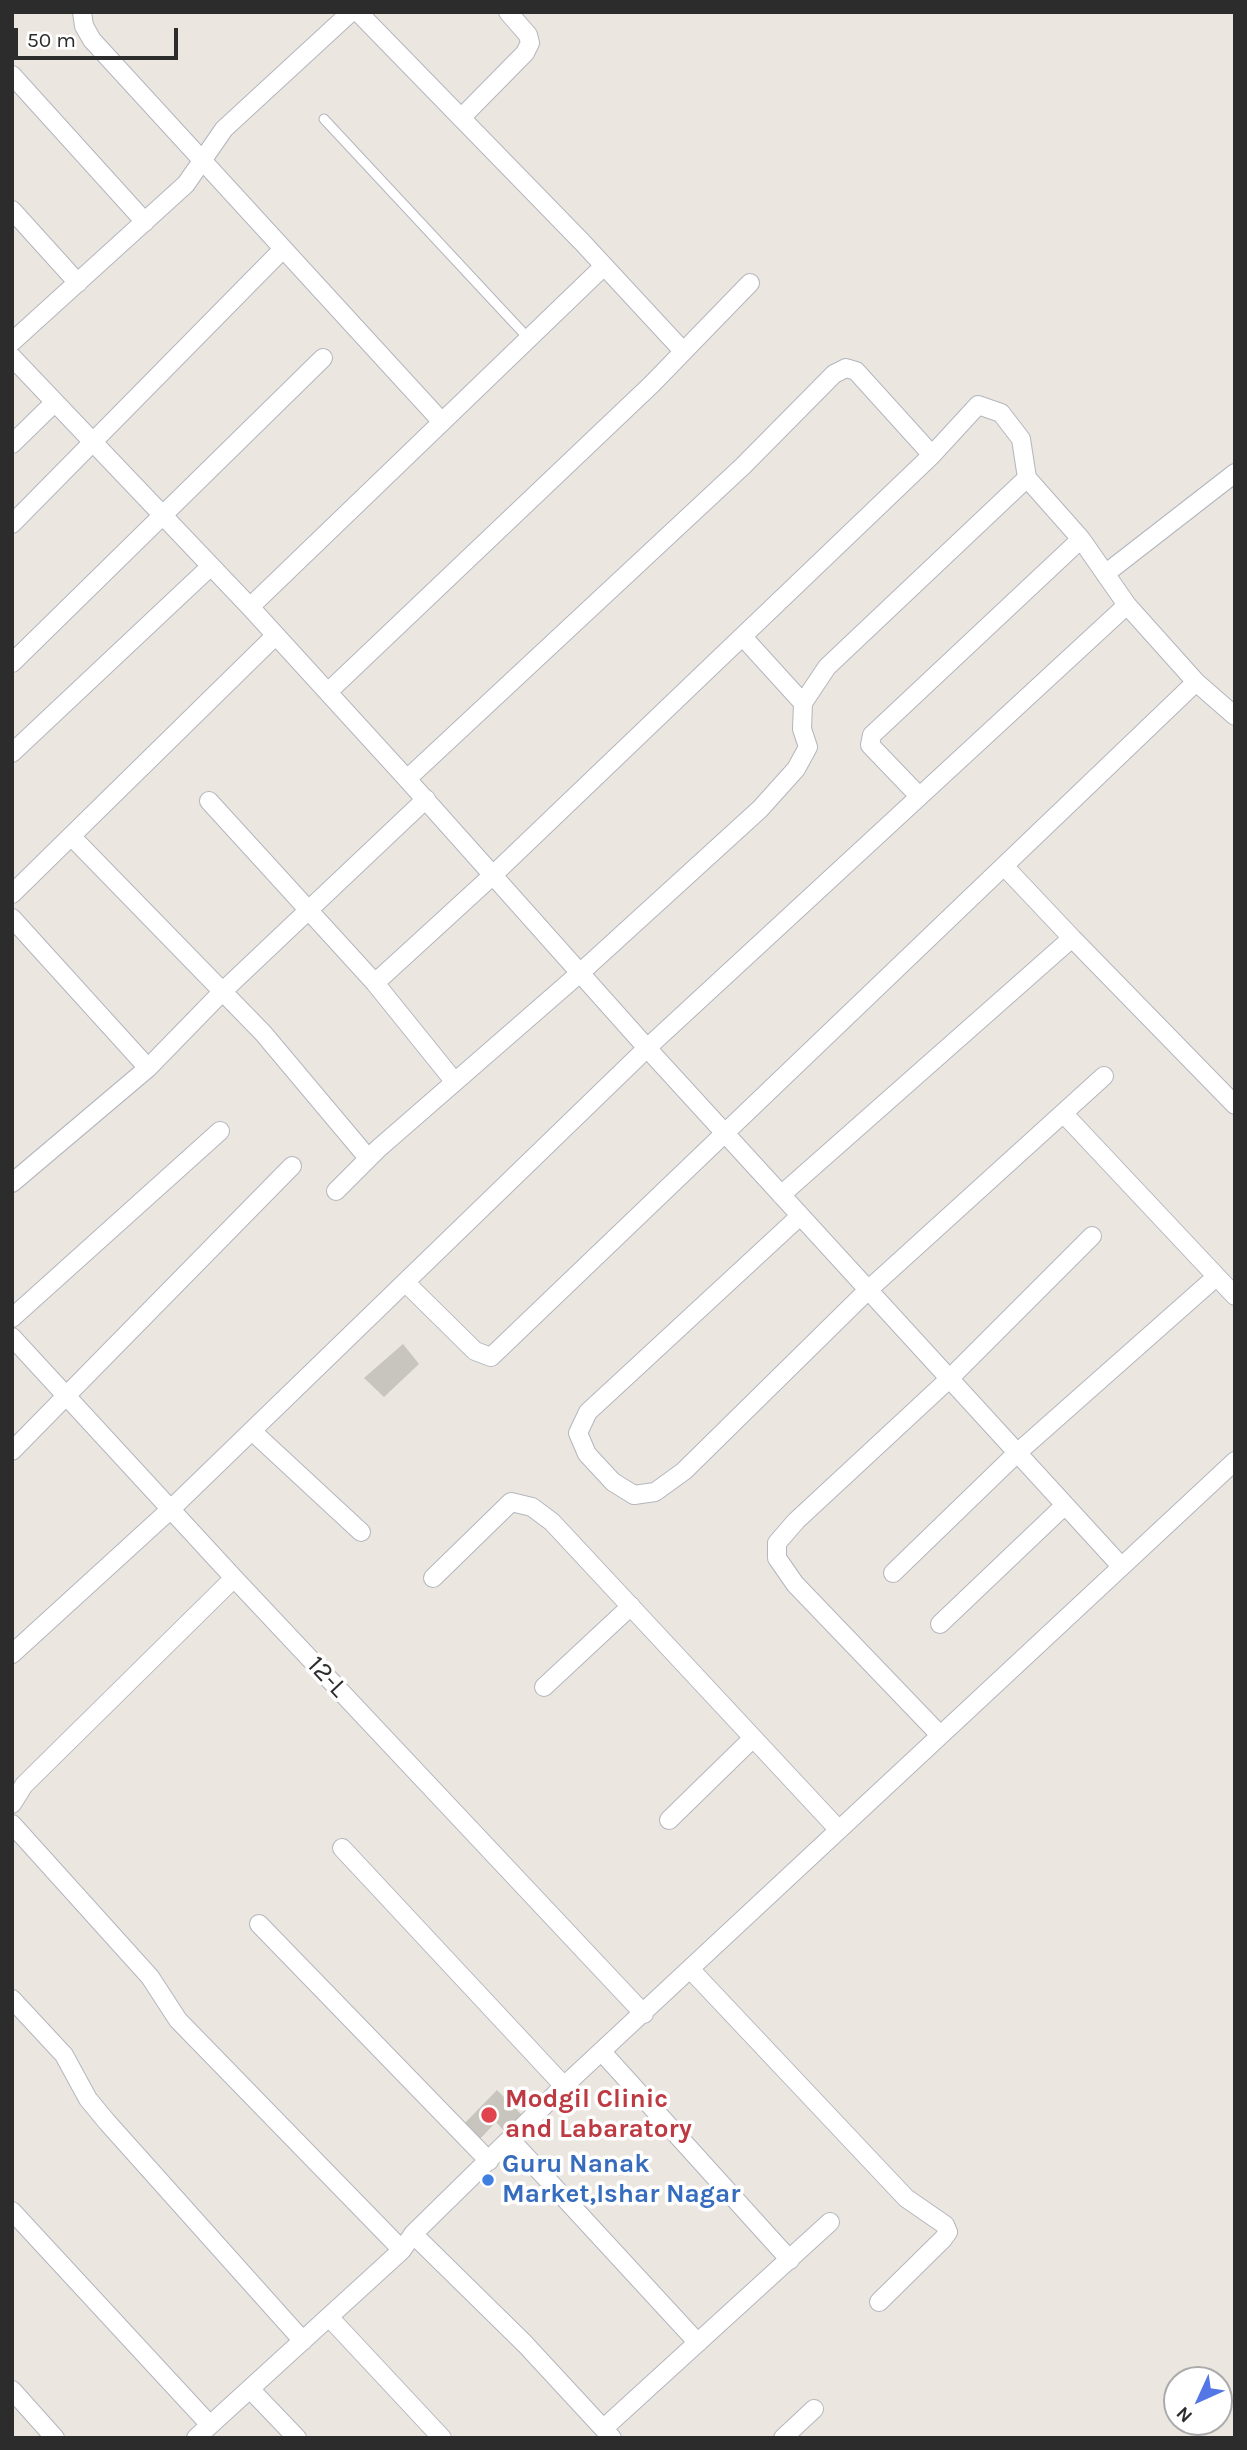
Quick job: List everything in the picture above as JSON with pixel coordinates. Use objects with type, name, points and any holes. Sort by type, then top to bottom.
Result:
[{"type":"street","points":[[82,12],[84,26],[92,40],[442,422]]},
{"type":"street","points":[[12,342],[186,184],[223,129],[351,12]]},
{"type":"street","points":[[358,12],[604,265],[683,351]]},
{"type":"street","points":[[461,118],[525,53],[530,43],[528,35],[508,12]]},
{"type":"street","points":[[12,75],[145,222]]},
{"type":"street","points":[[12,210],[78,283]]},
{"type":"street","points":[[12,524],[95,443],[283,249]]},
{"type":"street","points":[[250,607],[604,265]]},
{"type":"street","points":[[328,692],[683,351],[750,283]]},
{"type":"street","points":[[12,356],[250,607],[426,799],[647,1048],[1119,1565]]},
{"type":"street","points":[[12,663],[164,517],[323,358]]},
{"type":"street","points":[[407,779],[743,466],[834,374],[846,368],[856,372],[932,455]]},
{"type":"street","points":[[12,444],[55,402]]},
{"type":"street","points":[[375,983],[493,875],[743,637],[932,455],[978,405],[985,405],[1001,413],[1021,439],[1027,478],[1081,539],[1127,605],[1196,682],[1235,716]]},
{"type":"street","points":[[1105,574],[1128,559],[1235,473]]},
{"type":"street","points":[[336,1191],[368,1158],[580,973],[760,809],[796,769],[808,747],[802,729],[803,703],[827,667],[1027,478]]},
{"type":"street","points":[[918,795],[870,746],[872,735],[1081,539]]},
{"type":"street","points":[[12,753],[211,566]]},
{"type":"street","points":[[12,1654],[172,1508],[647,1048],[918,795],[1127,605]]},
{"type":"street","points":[[12,894],[275,636]]},
{"type":"street","points":[[743,637],[803,703]]},
{"type":"street","points":[[405,1282],[475,1351],[491,1357],[1196,682]]},
{"type":"street","points":[[12,1183],[148,1068],[222,992],[426,799]]},
{"type":"street","points":[[209,801],[375,983],[454,1081]]},
{"type":"street","points":[[72,837],[263,1033],[368,1158]]},
{"type":"street","points":[[1004,866],[1235,1105]]},
{"type":"street","points":[[12,918],[148,1068]]},
{"type":"street","points":[[780,1195],[1072,938]]},
{"type":"street","points":[[800,1216],[588,1412],[578,1433],[587,1454],[613,1482],[634,1495],[655,1492],[684,1471],[867,1291],[1104,1076]]},
{"type":"street","points":[[1063,1114],[1235,1296]]},
{"type":"street","points":[[12,1318],[220,1131]]},
{"type":"street","points":[[12,1451],[292,1166]]},
{"type":"street","points":[[940,1735],[795,1584],[777,1558],[777,1543],[796,1521],[948,1380],[1092,1236]]},
{"type":"street","points":[[893,1573],[1016,1454],[1216,1277]]},
{"type":"street","name":"12-L","points":[[12,1336],[234,1578],[644,2014]]},
{"type":"street","points":[[252,1431],[361,1532]]},
{"type":"street","points":[[12,2211],[202,2433],[402,2249],[413,2234],[564,2086],[691,1970],[1119,1565],[1235,1461]]},
{"type":"street","points":[[433,1578],[511,1502],[532,1507],[552,1522],[839,1830]]},
{"type":"street","points":[[940,1624],[1064,1506]]},
{"type":"street","points":[[12,1804],[24,1785],[234,1578]]},
{"type":"street","points":[[544,1687],[631,1606]]},
{"type":"street","points":[[669,1820],[753,1738]]},
{"type":"street","points":[[12,1824],[150,1977],[178,2020],[402,2249]]},
{"type":"street","points":[[342,1847],[564,2086]]},
{"type":"street","points":[[259,1924],[489,2161]]},
{"type":"street","points":[[691,1970],[906,2198],[945,2225],[948,2232],[943,2239],[879,2302]]},
{"type":"street","points":[[12,1999],[64,2055],[88,2099],[107,2122],[303,2341]]},
{"type":"street","points":[[603,2052],[790,2260]]},
{"type":"street","points":[[510,2140],[698,2343]]},
{"type":"street","points":[[413,2234],[608,2433],[698,2343],[831,2222]]},
{"type":"street","points":[[329,2317],[442,2438]]},
{"type":"street","points":[[250,2389],[297,2438]]},
{"type":"street","points":[[12,2390],[55,2438]]},
{"type":"street","points":[[783,2438],[814,2409]]},
{"type":"lane","points":[[324,119],[529,339]]},
{"type":"building","points":[[403,1344],[419,1364],[384,1397],[364,1378]]},
{"type":"building","points":[[497,2090],[522,2115],[505,2132],[496,2122],[479,2140],[463,2125]]},
{"type":"place","name":"Modgil Clinic and Labaratory","points":[[489,2115]]},
{"type":"place","name":"Guru Nanak Market,Ishar Nagar","points":[[488,2180]]}]
